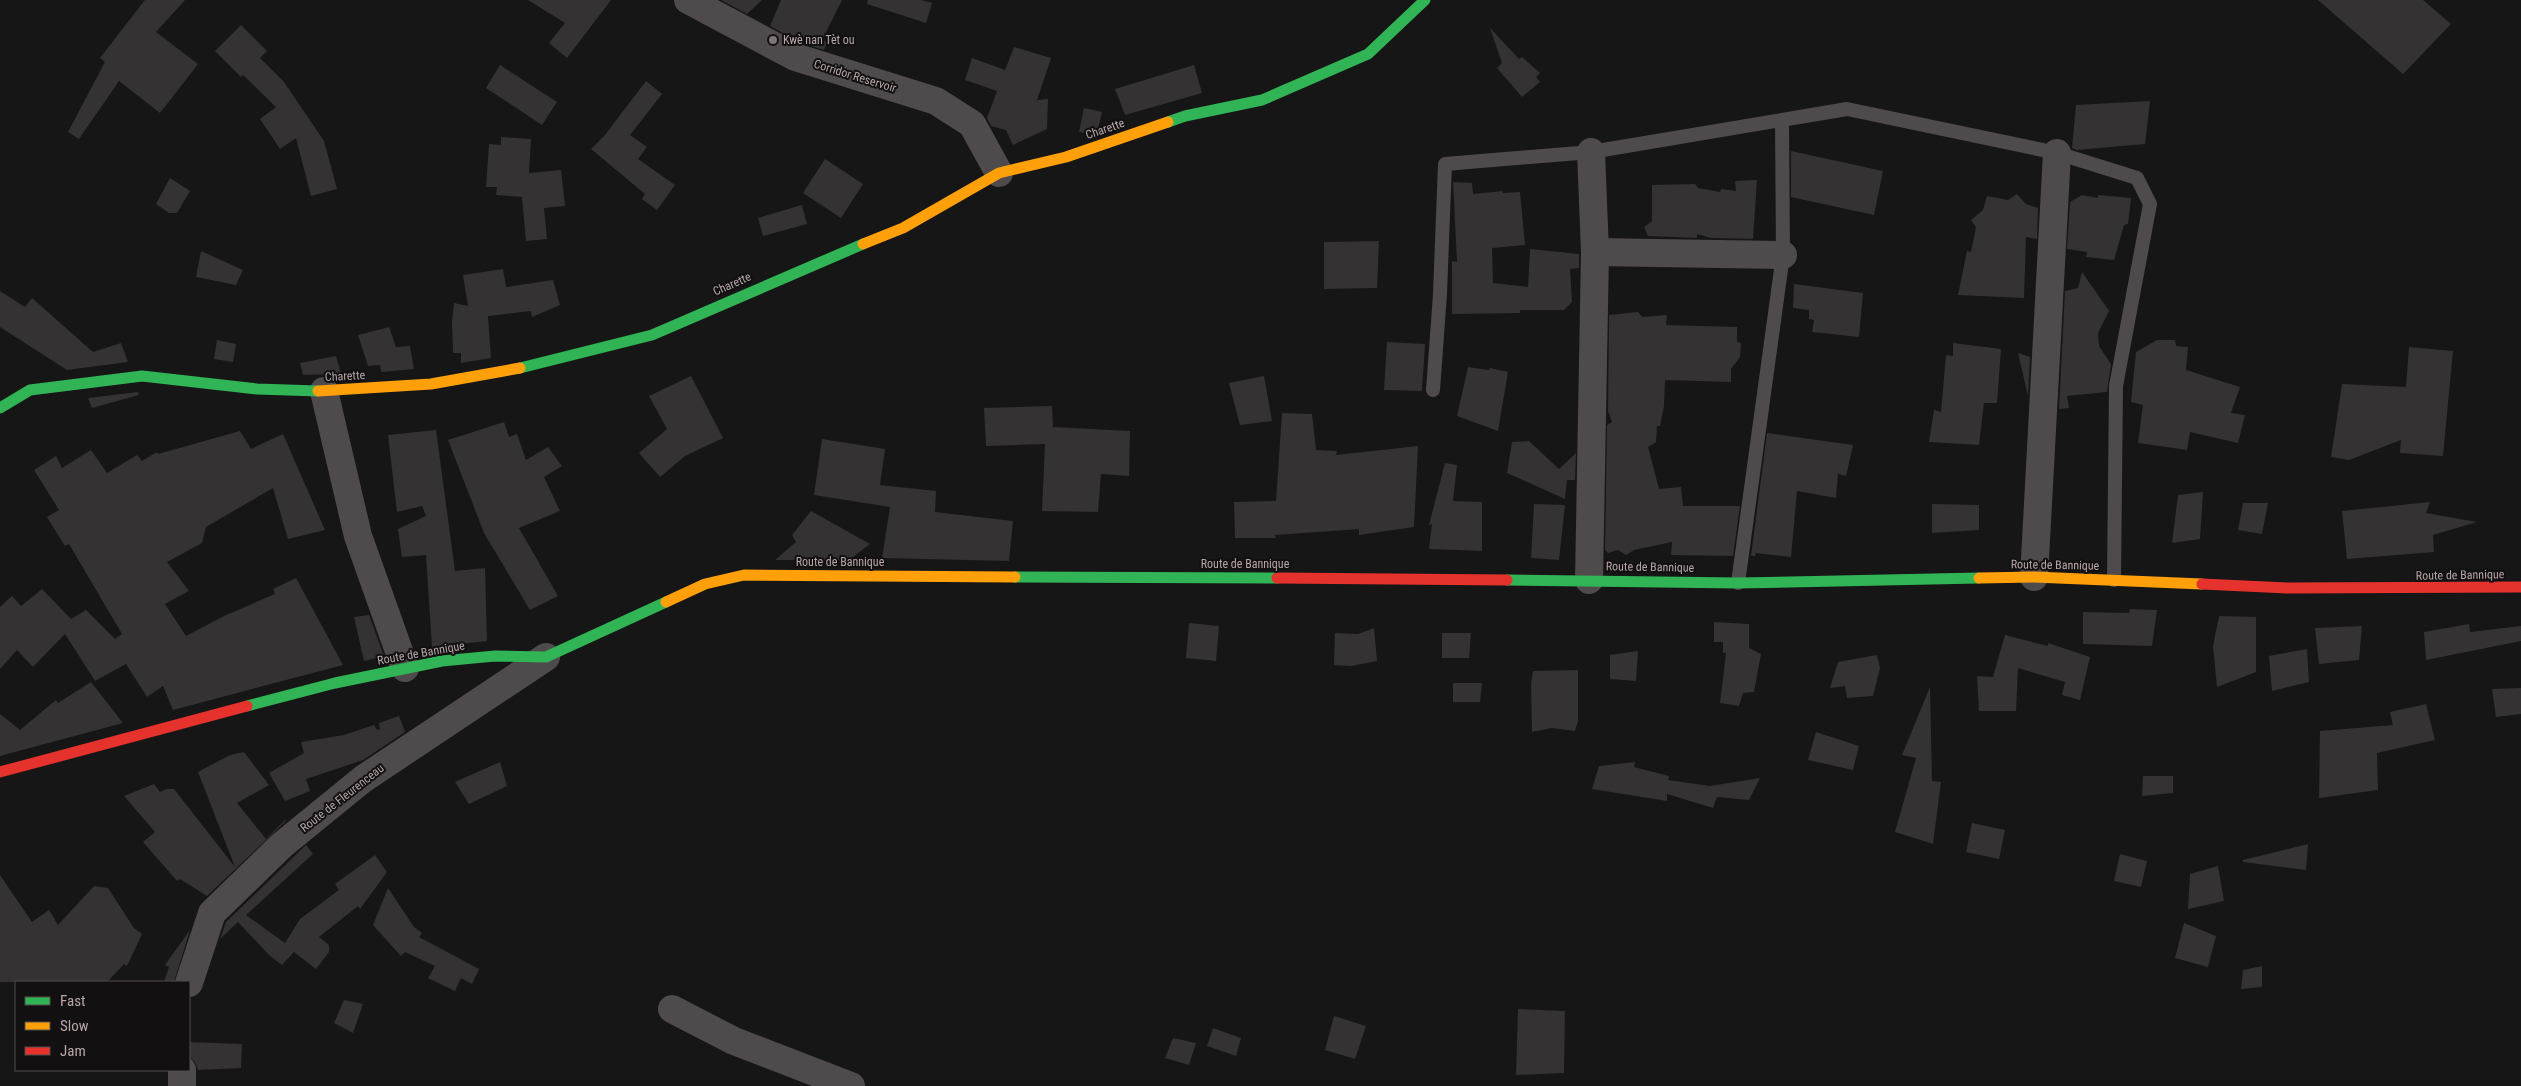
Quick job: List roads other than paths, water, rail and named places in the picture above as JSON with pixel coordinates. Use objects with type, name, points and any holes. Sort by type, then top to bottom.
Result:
[{"type":"street","name":"Corridor Reservoir","points":[[688,0],[796,57],[936,101],[972,124],[999,173]]},
{"type":"street","name":"Charette","points":[[0,408],[30,390],[142,376],[257,389],[324,391],[440,382],[529,367],[652,335],[799,270],[903,228],[999,173],[1066,157],[1185,116],[1262,100],[1368,54],[1426,0]]},
{"type":"street","points":[[1589,580],[1595,252],[1591,152]]},
{"type":"street","points":[[2034,578],[2057,153]]},
{"type":"street","points":[[1595,252],[1783,255]]},
{"type":"street","points":[[324,391],[358,536],[405,668]]},
{"type":"street","name":"Route de Bannique","points":[[0,772],[335,683],[405,668],[442,661],[495,656],[546,657],[705,584],[744,575],[1589,580],[1738,583],[2034,578],[2287,588],[2448,589],[2521,587]]},
{"type":"street","name":"Route de Fleurenceau","points":[[190,981],[212,913],[282,846],[363,779],[546,657]]},
{"type":"street","points":[[672,1009],[734,1040],[851,1086]]},
{"type":"street","points":[[182,1071],[182,1086]]},
{"type":"lane","points":[[1433,390],[1440,294],[1444,164],[1591,152],[1847,109],[2057,153],[2136,178],[2150,204],[2116,386],[2114,580]]},
{"type":"lane","points":[[1738,583],[1783,255],[1782,121]]},
{"type":"place","name":"Kwè nan Tèt ou","points":[[773,40]]}]
